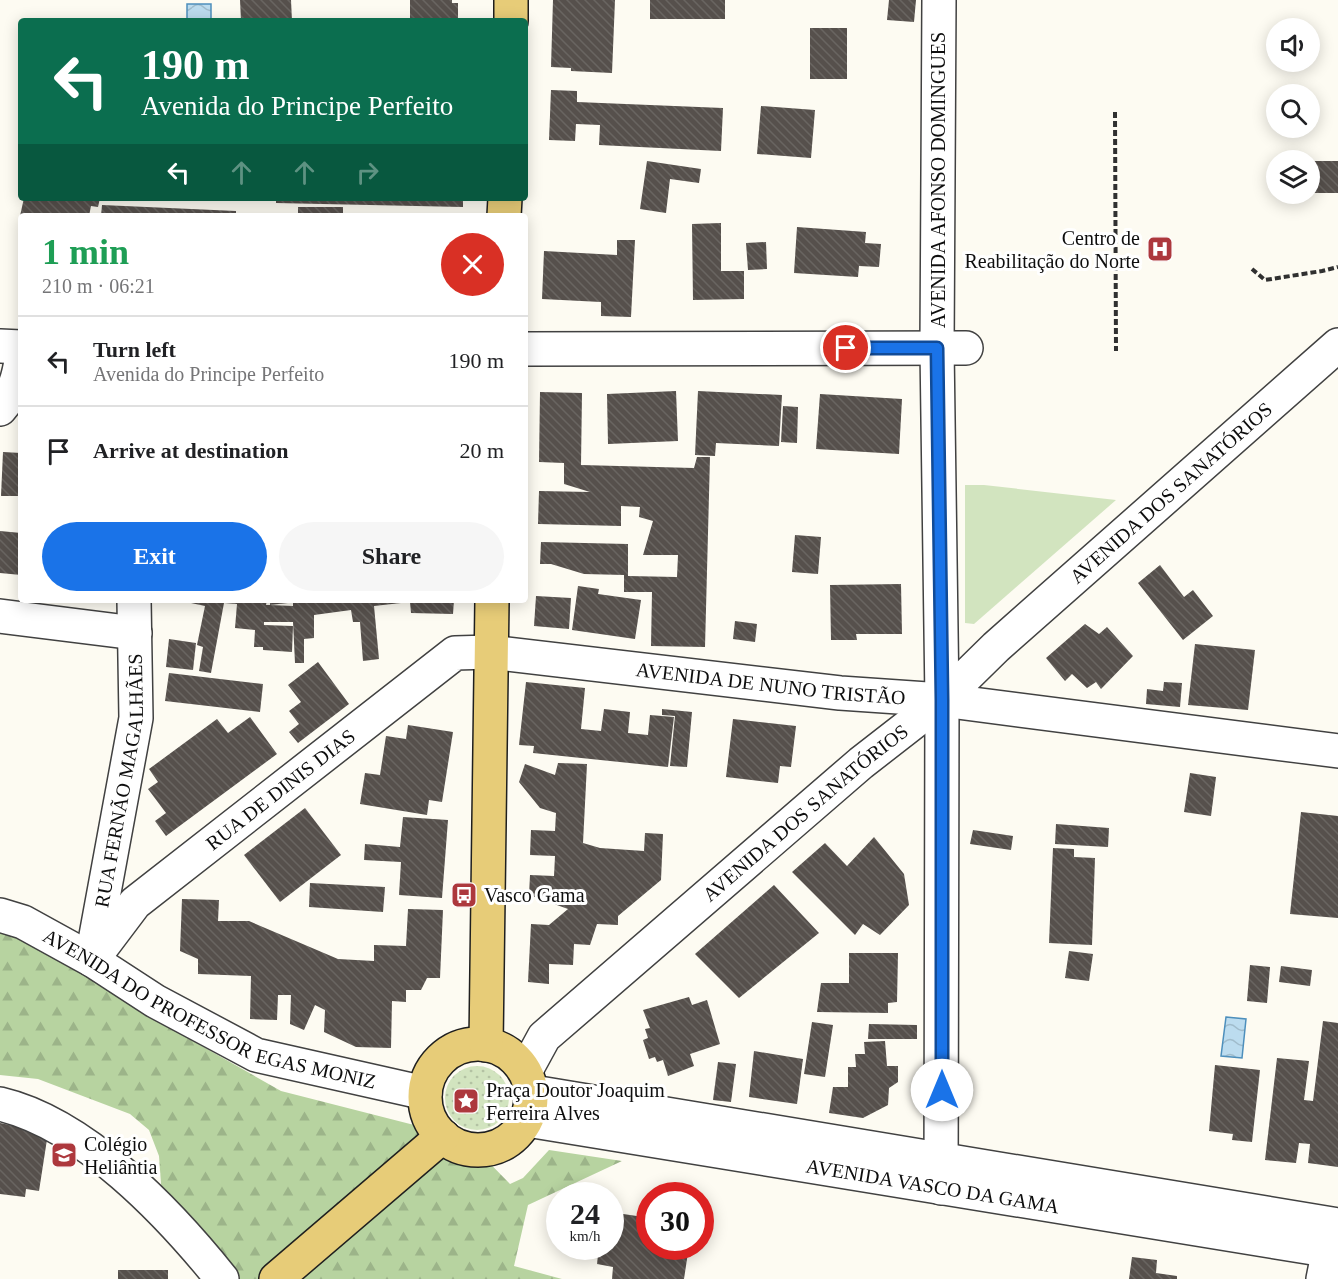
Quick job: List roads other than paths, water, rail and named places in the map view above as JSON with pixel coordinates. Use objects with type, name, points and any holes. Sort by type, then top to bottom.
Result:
[{"type":"main road","points":[[511,18],[512,0]]},
{"type":"main road","points":[[486,1046],[492,603]]},
{"type":"main road","points":[[276,1279],[443,1136],[431,1125],[425,1093],[437,1061],[451,1051],[469,1045],[502,1050],[515,1059],[528,1094]]},
{"type":"main road","name":"AVENIDA DOS SANATÓRIOS","points":[[443,1136],[457,1145],[473,1149],[489,1149],[504,1143],[517,1133],[528,1094]]},
{"type":"street","name":"AVENIDA AFONSO DOMINGUES","points":[[939,0],[952,348],[942,700],[942,1174]]},
{"type":"street","name":"AVENIDA DOS SANATÓRIOS","points":[[528,1094],[544,1036],[861,763],[942,700],[996,647],[1338,345]]},
{"type":"street","points":[[0,346],[18,347]]},
{"type":"street","points":[[528,349],[952,348]]},
{"type":"street","points":[[0,409],[11,396],[18,380]]},
{"type":"street","name":"RUA FERNÃO MAGALHÃES","points":[[92,960],[136,718],[134,603]]},
{"type":"street","points":[[0,616],[135,633]]},
{"type":"street","name":"AVENIDA DE NUNO TRISTÃO","points":[[490,652],[840,693],[942,700],[1338,751]]},
{"type":"street","name":"RUA DE DINIS DIAS","points":[[92,960],[135,903],[455,653],[490,652]]},
{"type":"street","name":"AVENIDA DO PROFESSOR EGAS MONIZ","points":[[0,915],[23,922],[92,960],[155,1001],[256,1054],[425,1093]]},
{"type":"street","name":"AVENIDA VASCO DA GAMA","points":[[528,1094],[1332,1246]]},
{"type":"street","points":[[0,1104],[20,1108],[54,1124],[122,1173],[192,1242],[222,1279]]},
{"type":"water","points":[[187,4],[211,4],[211,18],[187,18]]},
{"type":"water","points":[[1226,1017],[1246,1019],[1242,1058],[1221,1056]]},
{"type":"place","name":"Centro de Reabilitação do Norte","points":[[1160,249]]},
{"type":"place","name":"Vasco Gama","points":[[464,895]]},
{"type":"place","name":"Praça Doutor Joaquim Ferreira Alves","points":[[466,1101]]},
{"type":"place","name":"Colégio Heliântia","points":[[64,1155]]}]
